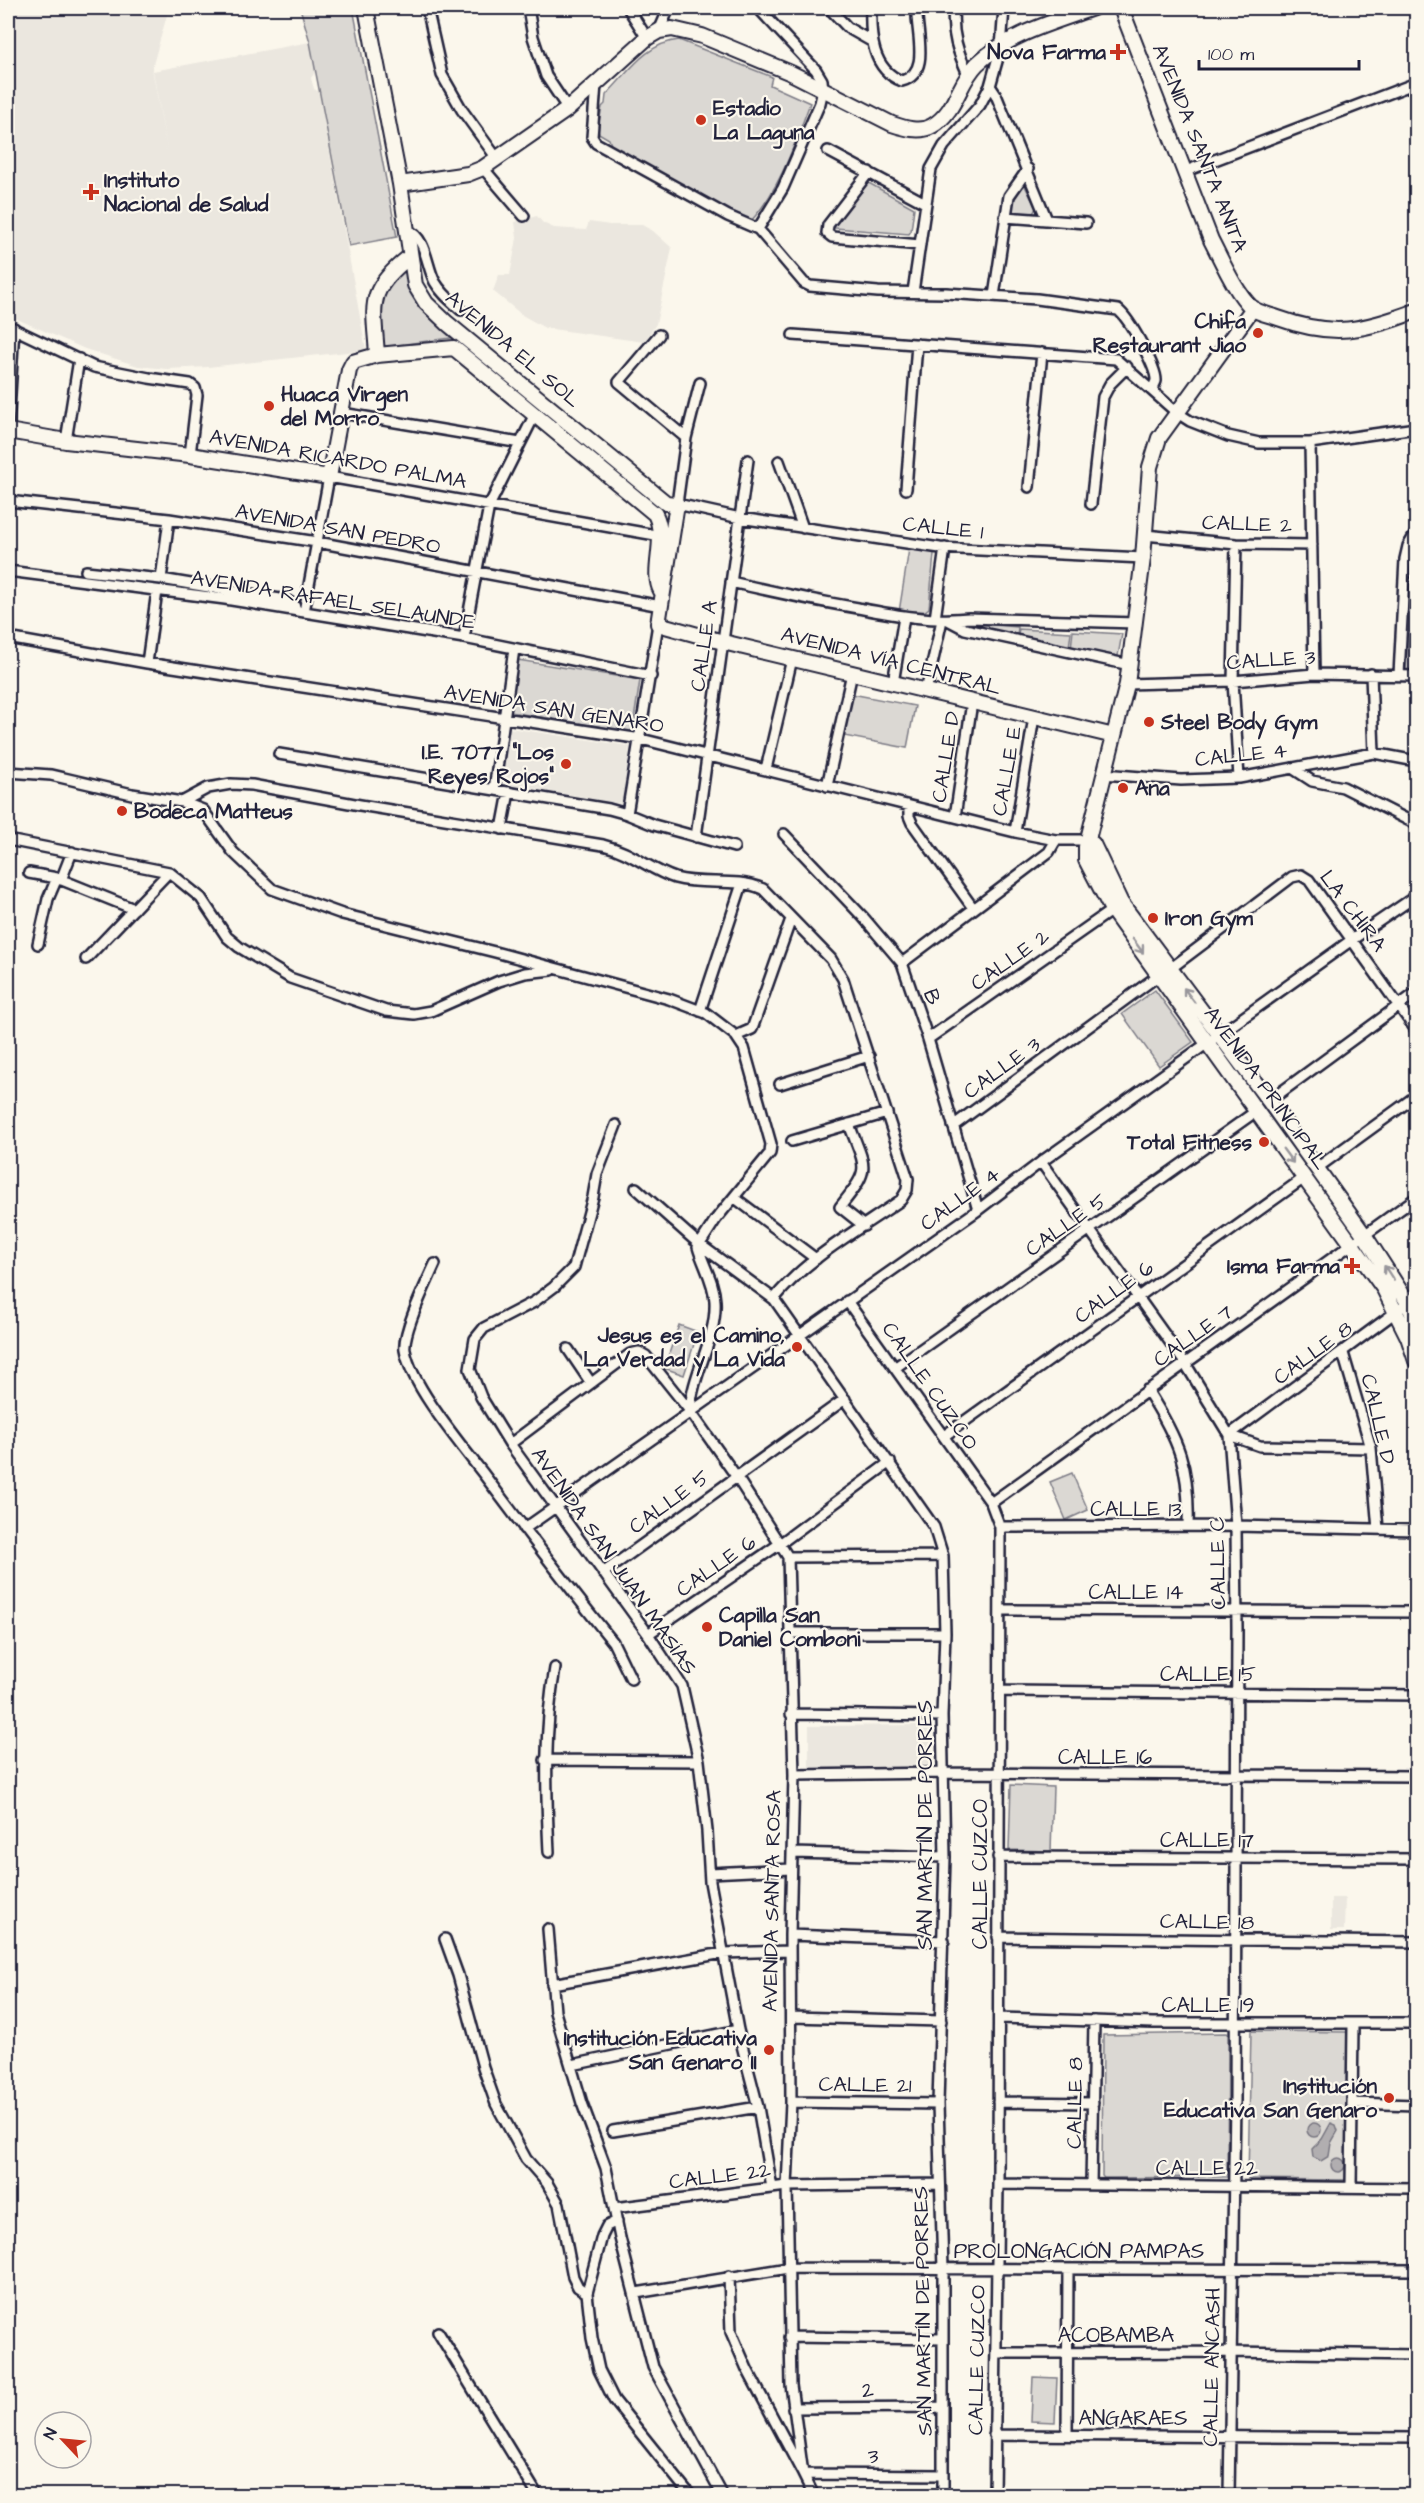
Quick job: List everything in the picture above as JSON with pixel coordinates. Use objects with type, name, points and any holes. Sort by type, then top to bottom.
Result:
[{"type":"street","name":"AVENIDA EL SOL","points":[[366,8],[400,184],[409,258],[415,285],[426,303],[447,323],[666,503],[740,518]]},
{"type":"street","points":[[427,8],[442,75],[462,110],[496,157]]},
{"type":"street","points":[[528,8],[533,37],[546,76],[568,109]]},
{"type":"street","points":[[627,8],[653,35]]},
{"type":"street","points":[[400,184],[468,174],[483,168],[568,109],[653,35],[669,8]]},
{"type":"street","points":[[758,8],[816,70],[822,80],[823,90],[805,142],[783,188],[758,229]]},
{"type":"street","points":[[829,8],[848,28],[871,41]]},
{"type":"street","points":[[871,8],[871,41],[877,57],[894,78],[902,81],[914,75],[919,66],[917,8]]},
{"type":"street","points":[[954,8],[952,25],[955,42],[969,76]]},
{"type":"street","points":[[913,292],[931,169],[936,157],[980,105],[990,86],[1001,47],[1004,8]]},
{"type":"street","points":[[653,35],[672,29],[702,36],[759,58],[892,124],[910,130],[929,128],[943,119],[977,64],[1001,47],[1021,35],[1093,8]]},
{"type":"street","name":"AVENIDA SANTA ANITA","points":[[1121,8],[1211,240],[1230,278],[1253,308]]},
{"type":"street","points":[[1186,171],[1416,83]]},
{"type":"street","points":[[596,84],[592,137],[596,143],[728,216],[758,229],[797,277],[810,286],[878,292],[1037,299],[1118,310],[1126,315],[1133,326],[1154,372],[1156,380],[1152,390]]},
{"type":"street","points":[[990,86],[1028,169],[1047,220]]},
{"type":"street","points":[[828,151],[925,203]]},
{"type":"street","points":[[483,168],[524,216]]},
{"type":"street","points":[[994,296],[1009,196],[1028,169]]},
{"type":"street","points":[[869,172],[828,225],[827,233],[832,237],[920,245]]},
{"type":"street","points":[[1005,218],[1086,223]]},
{"type":"street","points":[[407,230],[417,236],[433,279],[441,292],[461,310]]},
{"type":"street","points":[[376,355],[374,305],[378,289],[387,277],[409,258]]},
{"type":"street","points":[[1253,308],[1305,328],[1342,331],[1376,326],[1416,311]]},
{"type":"street","name":"AVENIDA PRINCIPAL","points":[[1253,308],[1159,438],[1150,466],[1143,558],[1127,684],[1087,840],[1086,860],[1112,910],[1219,1035],[1412,1300],[1416,1324]]},
{"type":"street","points":[[8,430],[11,327],[94,367],[190,384],[195,388],[197,395],[190,455]]},
{"type":"street","points":[[659,335],[619,382],[686,438]]},
{"type":"street","points":[[793,335],[1116,359],[1176,412],[1228,436],[1259,443],[1310,443],[1416,428]]},
{"type":"street","points":[[906,489],[917,344]]},
{"type":"street","points":[[301,612],[317,543],[349,370],[353,362],[376,355],[454,348],[656,514],[661,524],[658,586],[662,600]]},
{"type":"street","points":[[1029,487],[1042,353]]},
{"type":"street","points":[[66,441],[79,359]]},
{"type":"street","points":[[1091,504],[1102,397],[1110,384],[1127,367]]},
{"type":"street","points":[[627,814],[668,572],[686,438],[700,383]]},
{"type":"street","points":[[342,413],[520,443]]},
{"type":"street","points":[[464,639],[489,506],[535,414]]},
{"type":"street","name":"AVENIDA RICARDO PALMA","points":[[8,430],[66,441],[190,455],[329,477],[661,536]]},
{"type":"street","points":[[1310,443],[1314,674]]},
{"type":"street","name":"CALLE A","points":[[696,837],[748,460]]},
{"type":"street","points":[[779,461],[803,528]]},
{"type":"street","name":"AVENIDA SAN PEDRO","points":[[8,501],[169,519],[662,600]]},
{"type":"street","name":"CALLE 1","points":[[740,518],[945,548],[1143,558]]},
{"type":"street","points":[[161,579],[169,519]]},
{"type":"street","points":[[1399,675],[1405,559],[1408,546],[1416,533]]},
{"type":"street","name":"CALLE 2","points":[[1144,535],[1236,544],[1312,545]]},
{"type":"street","points":[[1236,544],[1233,681],[1239,778]]},
{"type":"street","points":[[942,620],[945,548]]},
{"type":"street","name":"AVENIDA RAFAEL SELAUNDE","points":[[8,571],[301,612],[464,639],[651,676]]},
{"type":"street","points":[[86,571],[161,579],[286,600],[301,612]]},
{"type":"street","points":[[731,582],[801,598],[904,617],[942,620],[969,618],[1136,623]]},
{"type":"street","points":[[147,663],[157,591]]},
{"type":"street","points":[[893,683],[904,617]]},
{"type":"street","points":[[942,620],[965,629],[1130,665]]},
{"type":"street","name":"CALLE D","points":[[926,691],[942,620]]},
{"type":"street","name":"AVENIDA VÍA CENTRAL","points":[[658,624],[723,642],[1114,736]]},
{"type":"street","name":"AVENIDA SAN GENARO","points":[[8,639],[147,663],[641,739],[1015,832],[1056,840],[1087,840]]},
{"type":"street","points":[[494,790],[514,649]]},
{"type":"street","points":[[766,769],[792,658]]},
{"type":"street","points":[[827,786],[852,673]]},
{"type":"street","name":"CALLE 3","points":[[1127,684],[1233,681],[1314,674],[1416,676]]},
{"type":"street","points":[[1371,674],[1374,753]]},
{"type":"street","name":"CALLE D","points":[[955,817],[972,702]]},
{"type":"street","name":"CALLE E","points":[[1015,832],[1034,717]]},
{"type":"street","name":"CALLE 4","points":[[1103,774],[1181,780],[1239,778],[1374,753],[1416,760]]},
{"type":"street","points":[[279,754],[627,814],[654,825],[734,847]]},
{"type":"street","points":[[1292,768],[1312,781],[1343,787],[1416,824]]},
{"type":"street","points":[[8,772],[51,775],[132,794],[182,802],[203,810],[233,852],[272,889],[342,914],[669,999],[700,1011],[736,1036],[744,1048],[771,1144],[770,1153],[699,1244],[699,1251],[711,1278],[715,1299],[715,1320],[691,1396],[690,1410]]},
{"type":"street","points":[[182,802],[208,788],[231,784],[252,785],[623,850],[674,878],[742,884],[764,889],[831,959],[843,979],[908,1179],[907,1190],[901,1200],[789,1280],[774,1299]]},
{"type":"street","points":[[502,829],[509,792]]},
{"type":"street","points":[[909,807],[912,823],[973,908]]},
{"type":"street","name":"B","points":[[784,834],[863,917],[902,963],[928,1039],[978,1210]]},
{"type":"street","points":[[8,840],[170,872],[201,898],[227,937],[239,947],[291,978],[386,1011],[414,1014],[431,1011],[499,981],[525,973],[559,969]]},
{"type":"street","points":[[902,963],[1049,852],[1056,840]]},
{"type":"street","name":"AVENIDA PRINCIPAL","points":[[1087,840],[1095,848],[1121,903],[1207,1044],[1384,1289],[1397,1313],[1416,1361]]},
{"type":"street","points":[[38,944],[48,899],[72,852]]},
{"type":"street","points":[[86,959],[170,872]]},
{"type":"street","points":[[29,873],[59,879],[134,909]]},
{"type":"street","name":"CALLE 3","points":[[953,1126],[1292,877],[1301,875]]},
{"type":"street","name":"LA CHIRA","points":[[1301,875],[1309,880],[1353,939],[1416,1030]]},
{"type":"street","points":[[700,1011],[742,884]]},
{"type":"street","name":"CALLE 4","points":[[524,1529],[690,1410],[978,1210],[1041,1162],[1416,896]]},
{"type":"street","name":"CALLE 2","points":[[928,1039],[1112,910]]},
{"type":"street","points":[[736,1036],[752,1029],[791,919]]},
{"type":"street","points":[[1269,1101],[1416,993]]},
{"type":"street","points":[[780,1084],[869,1056]]},
{"type":"street","points":[[1317,1168],[1416,1096]]},
{"type":"street","name":"CALLE 5","points":[[896,1367],[1256,1112]]},
{"type":"street","points":[[792,1141],[887,1113]]},
{"type":"street","points":[[849,1124],[864,1166],[858,1184],[840,1207],[864,1226]]},
{"type":"street","name":"AVENIDA SAN JUAN MASÍAS","points":[[616,1125],[597,1174],[574,1267],[554,1287],[534,1302],[484,1328],[475,1339],[470,1369],[474,1383],[510,1444],[648,1634],[682,1686],[699,1761],[710,1873],[723,1953],[738,2030],[758,2107],[772,2188]]},
{"type":"street","name":"CALLE C","points":[[1041,1162],[1185,1363],[1229,1435],[1236,1526],[1237,1610],[1235,2022]]},
{"type":"street","name":"CALLE 6","points":[[944,1436],[1304,1178]]},
{"type":"street","name":"SAN MARTÍN DE PORRES","points":[[636,1188],[699,1244],[774,1299],[934,1527],[943,1556],[945,1633],[942,1716],[945,1857],[938,2104],[943,2269],[942,2496]]},
{"type":"street","points":[[735,1198],[816,1259]]},
{"type":"street","name":"CALLE 7","points":[[991,1503],[1416,1198]]},
{"type":"street","points":[[435,1264],[417,1304],[405,1343],[408,1359],[419,1383],[449,1429],[613,1642],[632,1679]]},
{"type":"street","name":"CALLE 8","points":[[1229,1435],[1412,1300]]},
{"type":"street","name":"CALLE CUZCO","points":[[847,1301],[991,1503],[1000,1527],[998,2184],[994,2496]]},
{"type":"street","points":[[510,1444],[591,1383],[568,1349]]},
{"type":"street","name":"AVENIDA SANTA ROSA","points":[[591,1383],[630,1354],[639,1352],[646,1356],[690,1410],[781,1543],[788,1557],[794,1775],[790,1935],[791,2102],[787,2186],[789,2337],[793,2408],[803,2474],[814,2496]]},
{"type":"street","name":"CALLE D","points":[[1343,1353],[1371,1448],[1378,1529]]},
{"type":"street","points":[[1147,1390],[1178,1442],[1189,1501],[1188,1526]]},
{"type":"street","name":"CALLE 5","points":[[603,1573],[845,1399]]},
{"type":"street","points":[[1229,1435],[1260,1446],[1371,1448]]},
{"type":"street","name":"CALLE 6","points":[[648,1634],[781,1543],[890,1462]]},
{"type":"street","name":"CALLE 13","points":[[1000,1527],[1236,1526],[1416,1530]]},
{"type":"street","points":[[788,1557],[943,1556]]},
{"type":"street","name":"CALLE 14","points":[[999,1610],[1416,1612]]},
{"type":"street","points":[[791,1633],[945,1633]]},
{"type":"street","points":[[549,1852],[545,1760],[555,1668]]},
{"type":"street","name":"CALLE 15","points":[[999,1691],[1416,1695]]},
{"type":"street","points":[[791,1714],[942,1716]]},
{"type":"street","points":[[545,1760],[699,1761]]},
{"type":"street","name":"CALLE 16","points":[[794,1775],[944,1773],[1416,1776]]},
{"type":"street","points":[[793,1853],[945,1857]]},
{"type":"street","name":"CALLE 17","points":[[998,1857],[1416,1859]]},
{"type":"street","points":[[710,1873],[791,1869]]},
{"type":"street","points":[[548,1929],[555,2012],[582,2103],[606,2168],[643,2331],[656,2373],[723,2496]]},
{"type":"street","points":[[790,1935],[944,1941]]},
{"type":"street","name":"CALLE 18","points":[[998,1937],[1416,1942]]},
{"type":"street","points":[[445,1939],[496,2104],[526,2159],[547,2183],[560,2204],[573,2277],[578,2287],[587,2293]]},
{"type":"street","points":[[552,1984],[723,1953],[790,1951]]},
{"type":"street","points":[[792,2017],[941,2021]]},
{"type":"street","name":"CALLE 19","points":[[999,2018],[1353,2025],[1416,2023]]},
{"type":"street","name":"CALLE 8","points":[[1091,2185],[1094,2021]]},
{"type":"street","name":"CALLE ANCASH","points":[[1229,2496],[1235,2022]]},
{"type":"street","points":[[1351,2187],[1353,2025]]},
{"type":"street","points":[[572,2065],[738,2030]]},
{"type":"street","name":"CALLE 21","points":[[791,2102],[938,2104]]},
{"type":"street","points":[[998,2102],[1094,2103]]},
{"type":"street","points":[[1353,2103],[1416,2105]]},
{"type":"street","points":[[613,2130],[758,2107]]},
{"type":"street","name":"CALLE 22","points":[[614,2208],[787,2186],[939,2184]]},
{"type":"street","name":"CALLE 22","points":[[998,2184],[1416,2188]]},
{"type":"street","points":[[617,2220],[607,2226],[602,2236],[587,2293],[594,2351],[599,2370],[611,2394],[691,2496]]},
{"type":"street","name":"PROLONGACIÓN PAMPAS","points":[[636,2293],[788,2268],[1416,2270]]},
{"type":"street","points":[[1067,2435],[1068,2269]]},
{"type":"street","points":[[729,2276],[731,2332],[747,2369],[803,2474]]},
{"type":"street","points":[[438,2331],[538,2496]]},
{"type":"street","points":[[789,2337],[943,2339]]},
{"type":"street","name":"ACOBAMBA","points":[[996,2353],[1230,2352],[1416,2355]]},
{"type":"street","name":"2","points":[[793,2408],[943,2407]]},
{"type":"street","name":"ANGARAES","points":[[994,2435],[1416,2438]]},
{"type":"street","name":"3","points":[[803,2474],[942,2475]]},
{"type":"shaded area","points":[[8,8],[169,8],[152,68],[168,155],[153,71],[310,42],[316,71],[311,78],[314,89],[319,92],[366,350],[208,367],[167,369],[138,366],[85,349],[8,315]]},
{"type":"shaded area","points":[[300,8],[353,8],[397,237],[349,246],[310,42]]},
{"type":"shaded area","name":"Estadio La Laguna","points":[[679,40],[772,77],[770,85],[810,103],[778,181],[770,196],[750,222],[613,150],[609,139],[597,132],[606,95],[647,53],[667,42]]},
{"type":"shaded area","points":[[865,181],[914,208],[909,234],[833,226]]},
{"type":"shaded area","points":[[1023,182],[1036,208],[1032,215],[1015,214],[1011,208],[1012,199]]},
{"type":"shaded area","points":[[537,216],[543,223],[554,228],[586,230],[589,222],[610,225],[642,225],[653,231],[672,248],[656,324],[644,342],[545,328],[522,315],[493,291],[499,275],[510,275],[517,238],[515,222]]},
{"type":"shaded area","points":[[405,268],[417,297],[451,338],[382,347],[380,313],[383,295]]},
{"type":"shaded area","points":[[909,549],[931,551],[934,554],[929,608],[925,611],[899,612]]},
{"type":"shaded area","points":[[1410,619],[1416,619],[1416,670],[1406,669]]},
{"type":"shaded area","points":[[970,623],[1018,627],[1017,636],[970,626]]},
{"type":"shaded area","points":[[1019,629],[1071,632],[1069,647],[1018,635]]},
{"type":"shaded area","points":[[1073,631],[1122,634],[1118,656],[1071,648]]},
{"type":"shaded area","points":[[518,660],[640,680],[632,732],[510,712]]},
{"type":"shaded area","points":[[852,694],[915,706],[907,748],[844,736]]},
{"type":"shaded area","name":"I.E. 7077 \"Los Reyes Rojos\"","points":[[509,728],[630,746],[622,804],[502,783]]},
{"type":"shaded area","points":[[1155,990],[1193,1042],[1159,1066],[1122,1014]]},
{"type":"shaded area","points":[[679,1325],[698,1332],[684,1375],[664,1368]]},
{"type":"shaded area","points":[[1072,1473],[1088,1510],[1066,1520],[1050,1482]]},
{"type":"shaded area","points":[[931,1725],[931,1767],[809,1768],[809,1726]]},
{"type":"shaded area","points":[[1011,1785],[1053,1787],[1051,1851],[1009,1850]]},
{"type":"shaded area","points":[[1331,1898],[1345,1898],[1344,1930],[1331,1930]]},
{"type":"shaded area","points":[[1251,2031],[1350,2032],[1347,2180],[1248,2179]]},
{"type":"shaded area","points":[[1226,2033],[1228,2035],[1227,2177],[1104,2178],[1102,2176],[1103,2035]]},
{"type":"shaded area","points":[[1314,2123],[1319,2125],[1321,2130],[1319,2135],[1314,2137],[1309,2135],[1307,2130],[1309,2125]]},
{"type":"shaded area","points":[[1331,2123],[1336,2125],[1338,2131],[1331,2143],[1329,2156],[1321,2161],[1313,2157],[1312,2149],[1322,2139]]},
{"type":"shaded area","points":[[1338,2158],[1343,2160],[1345,2165],[1343,2170],[1338,2172],[1333,2170],[1331,2165],[1333,2160]]},
{"type":"shaded area","points":[[1033,2377],[1057,2378],[1055,2422],[1031,2421]]},
{"type":"place","name":"Nova Farma","points":[[1118,52]]},
{"type":"place","name":"Estadio La Laguna","points":[[701,120]]},
{"type":"place","name":"Instituto Nacional de Salud","points":[[91,192]]},
{"type":"place","name":"Chifa Restaurant Jiao","points":[[1258,333]]},
{"type":"place","name":"Huaca Virgen del Morro","points":[[269,406]]},
{"type":"place","name":"Steel Body Gym","points":[[1149,722]]},
{"type":"place","name":"I.E. 7077 \"Los Reyes Rojos\"","points":[[566,764]]},
{"type":"place","name":"Ana","points":[[1123,788]]},
{"type":"place","name":"Bodeca Matteus","points":[[122,811]]},
{"type":"place","name":"Iron Gym","points":[[1153,918]]},
{"type":"place","name":"Total Fitness","points":[[1264,1142]]},
{"type":"place","name":"Isma Farma","points":[[1352,1266]]},
{"type":"place","name":"Jesus es el Camino, La Verdad y La Vida","points":[[797,1347]]},
{"type":"place","name":"Capilla San Daniel Comboni","points":[[707,1627]]},
{"type":"place","name":"Institución Educativa San Genaro II","points":[[769,2050]]},
{"type":"place","name":"Institución Educativa San Genaro","points":[[1389,2098]]}]
